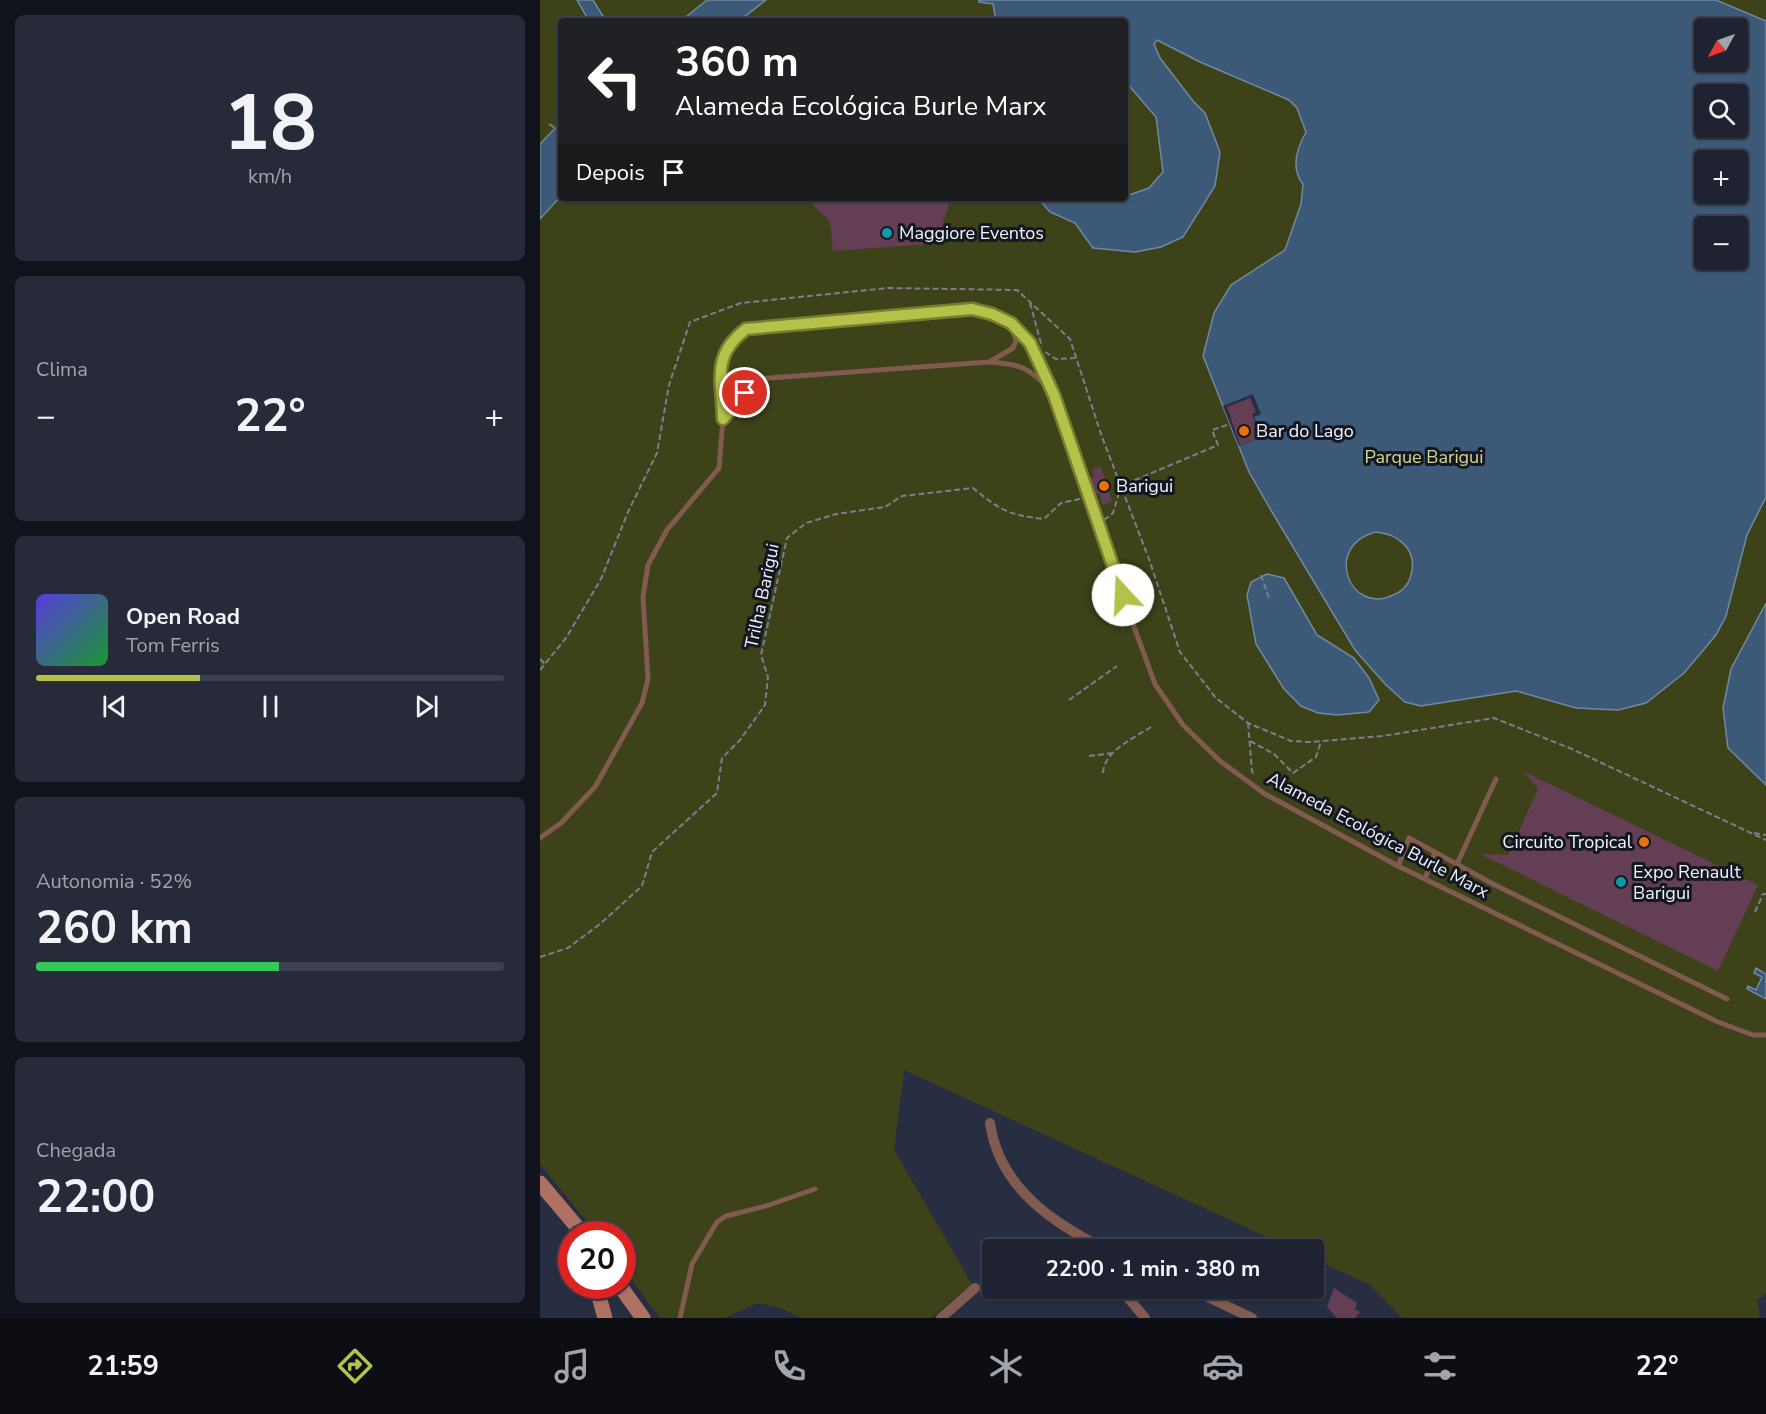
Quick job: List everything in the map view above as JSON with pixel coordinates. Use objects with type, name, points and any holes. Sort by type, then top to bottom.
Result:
[{"type":"main road","points":[[540,1183],[572,1221]]},
{"type":"main road","points":[[600,1299],[605,1318]]},
{"type":"main road","points":[[629,1299],[643,1318]]},
{"type":"street","points":[[990,1123],[993,1143],[1009,1177],[1037,1208],[1085,1239]]},
{"type":"street","points":[[1077,1235],[1080,1239]]},
{"type":"street","points":[[941,1318],[975,1288]]},
{"type":"street","points":[[1129,1299],[1145,1318]]},
{"type":"street","points":[[1212,1299],[1252,1318]]},
{"type":"lane","name":"Alameda Ecológica Burle Marx","points":[[540,838],[561,823],[595,787],[642,702],[648,673],[643,597],[648,565],[667,530],[719,468],[723,419],[722,354],[732,340],[746,329],[972,309],[992,314],[1011,323],[1030,343],[1054,395],[1097,526],[1155,684],[1183,725],[1220,761],[1265,794],[1398,866],[1718,1022],[1753,1035],[1766,1035]]},
{"type":"lane","points":[[990,362],[1013,348],[1016,341],[1011,323]]},
{"type":"lane","name":"Alameda Ecológica Burle Marx","points":[[721,368],[729,378],[741,380],[990,362],[1017,364],[1035,374],[1054,395]]},
{"type":"lane","points":[[723,419],[761,378]]},
{"type":"lane","points":[[1457,864],[1497,779]]},
{"type":"lane","points":[[1398,866],[1409,838],[1727,999]]},
{"type":"lane","points":[[1425,879],[1435,852]]},
{"type":"lane","points":[[680,1318],[692,1264],[717,1222],[726,1216],[815,1189]]},
{"type":"path","points":[[549,124],[558,130]]},
{"type":"path","points":[[540,670],[566,638],[601,579],[628,512],[657,453],[669,385],[690,322],[741,303],[888,288],[1017,290],[1070,339],[1180,652],[1216,698],[1248,723],[1291,741],[1321,741],[1383,736],[1494,718],[1572,749],[1766,840]]},
{"type":"path","points":[[1029,301],[1045,352],[1056,359],[1076,358]]},
{"type":"path","points":[[1121,486],[1218,445],[1212,430],[1230,424]]},
{"type":"path","points":[[1097,526],[1113,513],[1121,486]]},
{"type":"path","name":"Trilha Barigui","points":[[540,957],[568,948],[600,924],[642,886],[652,852],[717,792],[722,758],[740,740],[765,705],[768,677],[761,655],[788,538],[796,531],[806,523],[836,514],[885,507],[902,496],[973,488],[999,510],[1021,517],[1044,519],[1061,503],[1087,496]]},
{"type":"path","points":[[1261,575],[1269,598]]},
{"type":"path","points":[[540,659],[545,664]]},
{"type":"path","points":[[1068,700],[1117,666]]},
{"type":"path","points":[[1248,723],[1252,771],[1265,794]]},
{"type":"path","points":[[1103,773],[1103,764],[1113,753],[1151,727]]},
{"type":"path","points":[[1250,741],[1274,753],[1293,773],[1316,757],[1321,741]]},
{"type":"path","points":[[1089,756],[1113,753]]},
{"type":"path","points":[[1749,832],[1766,835]]},
{"type":"path","points":[[1755,912],[1763,894],[1766,894]]},
{"type":"green space","name":"Parque Barigui","points":[[540,0],[1766,0],[1766,1293],[1757,1301],[1760,1318],[1402,1318],[1370,1285],[1324,1264],[1324,1239],[1271,1239],[904,1070],[894,1150],[972,1284],[931,1318],[801,1318],[781,1308],[757,1303],[725,1318],[660,1318],[636,1286],[636,1221],[586,1221],[540,1164]]},
{"type":"water","points":[[577,0],[593,0],[604,18],[587,18]]},
{"type":"water","points":[[707,0],[766,0],[743,18],[685,18]]},
{"type":"water","points":[[979,0],[1716,0],[1766,21],[1766,497],[1747,535],[1726,616],[1716,635],[1684,673],[1646,703],[1618,710],[1576,708],[1516,691],[1421,706],[1405,702],[1385,684],[1355,650],[1249,472],[1203,356],[1214,313],[1231,285],[1285,250],[1301,204],[1303,184],[1297,171],[1296,158],[1306,132],[1297,108],[1289,100],[1200,62],[1157,40],[1154,44],[1160,58],[1205,113],[1220,152],[1215,186],[1183,237],[1161,247],[1135,252],[1093,248],[1075,223],[1050,212],[1041,201],[1128,201],[1128,195],[1149,188],[1163,172],[1156,117],[1128,84],[1128,18],[995,18],[993,4],[979,2]],"holes":[[[1376,532],[1399,540],[1405,545],[1412,558],[1409,582],[1396,594],[1378,599],[1365,596],[1354,588],[1348,577],[1346,564],[1350,551],[1359,540]]]},
{"type":"water","points":[[558,125],[558,199],[540,219],[540,144]]},
{"type":"water","points":[[1267,574],[1284,578],[1317,635],[1354,658],[1369,678],[1379,700],[1369,712],[1337,715],[1318,713],[1301,706],[1284,689],[1256,644],[1247,595],[1251,582]]},
{"type":"water","points":[[1766,603],[1766,785],[1728,748],[1723,708],[1731,669]]},
{"type":"water","points":[[1756,968],[1766,974],[1766,999],[1747,989],[1748,986],[1756,990],[1762,977],[1754,973]]},
{"type":"pier","points":[[1253,394],[1261,414],[1254,417],[1262,437],[1239,446],[1223,406]]},
{"type":"building","name":"Maggiore Eventos","points":[[813,201],[950,201],[943,223],[945,243],[833,251],[830,221],[814,206]]},
{"type":"building","points":[[1250,398],[1256,412],[1252,414],[1261,437],[1240,445],[1227,407]]},
{"type":"building","points":[[1101,467],[1112,501],[1102,505],[1099,493],[1092,496],[1087,479],[1094,476],[1092,469]]},
{"type":"building","points":[[1523,771],[1758,885],[1718,971],[1480,854],[1508,855],[1538,789]]},
{"type":"building","points":[[1334,1288],[1357,1303],[1355,1309],[1360,1312],[1355,1318],[1337,1318],[1327,1307]]},
{"type":"place","name":"Maggiore Eventos","points":[[887,233]]},
{"type":"place","name":"Bar do Lago","points":[[1244,431]]},
{"type":"place","name":"Barigui","points":[[1104,486]]},
{"type":"place","name":"Circuito Tropical","points":[[1644,842]]},
{"type":"place","name":"Expo Renault Barigui","points":[[1621,882]]},
{"type":"route","points":[[745,393],[723,419],[722,354],[732,340],[746,329],[972,309],[992,314],[1011,323],[1030,343],[1054,395],[1097,526],[1123,595]]}]
